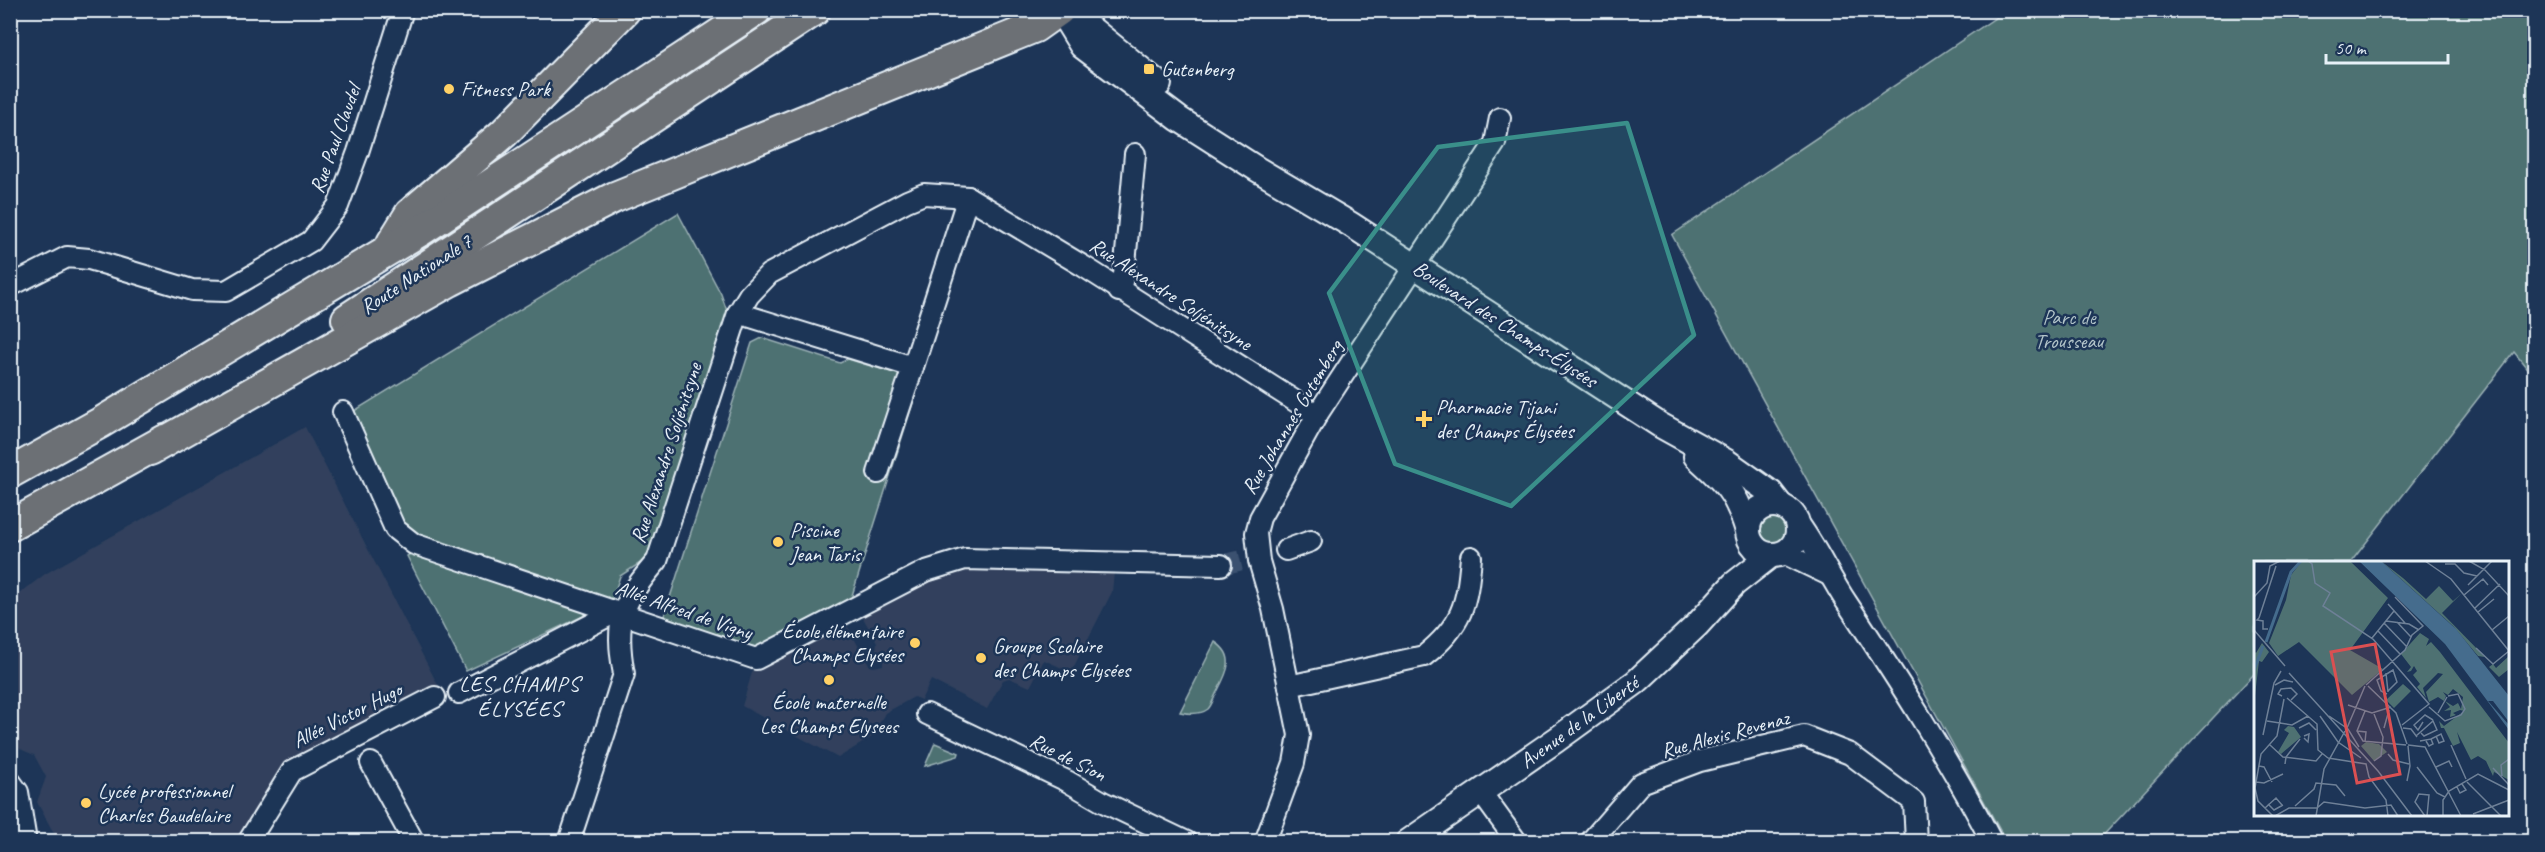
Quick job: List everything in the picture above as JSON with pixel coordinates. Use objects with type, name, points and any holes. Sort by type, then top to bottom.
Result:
[{"type":"main road","points":[[388,250],[410,214],[504,134],[625,10]]},
{"type":"main road","name":"Route Nationale 7","points":[[10,473],[100,423],[420,231],[756,10]]},
{"type":"main road","name":"Route Nationale 7","points":[[10,526],[150,450],[815,10]]},
{"type":"main road","points":[[150,450],[450,281],[615,197],[1035,27],[1060,10]]},
{"type":"street","name":"Rue Paul Claudel","points":[[10,286],[67,257],[89,259],[192,290],[226,291],[311,241],[338,206],[358,152],[403,10]]},
{"type":"street","name":"Boulevard des Champs-Élysées","points":[[1060,10],[1082,46],[1179,119],[1350,224],[1660,425],[1727,462],[1771,494],[1789,514]]},
{"type":"street","name":"Rue Johannes Gutemberg","points":[[1265,842],[1294,763],[1299,735],[1273,609],[1259,561],[1256,533],[1260,518],[1317,415],[1495,143],[1500,118]]},
{"type":"street","points":[[1119,291],[1124,275],[1135,154]]},
{"type":"street","name":"Rue Alexandre Soljénitsyne","points":[[569,842],[624,674],[614,615],[657,561],[738,313],[749,295],[770,274],[924,194],[968,197],[1046,243],[1317,415]]},
{"type":"street","points":[[878,473],[968,197]]},
{"type":"street","points":[[738,313],[913,367]]},
{"type":"street","name":"Allée Alfred de Vigny","points":[[344,412],[395,529],[414,544],[614,615],[756,659],[926,571],[965,559],[1221,565]]},
{"type":"street","name":"Boulevard des Champs-Élysées","points":[[1660,425],[1732,490],[1740,506],[1748,534]]},
{"type":"street","points":[[1829,575],[1777,554],[1757,550],[1748,534],[1752,516],[1758,510],[1773,505],[1789,514],[1810,538],[1829,575],[1951,767],[1992,842]]},
{"type":"street","points":[[1777,554],[1796,540],[1789,514]]},
{"type":"street","name":"Avenue de la Liberté","points":[[1734,584],[1748,534]]},
{"type":"street","points":[[1286,550],[1311,541]]},
{"type":"street","name":"Avenue de la Liberté","points":[[1407,842],[1636,682],[1697,625],[1734,584],[1777,554]]},
{"type":"street","points":[[1289,686],[1424,656],[1440,643],[1458,619],[1468,598],[1472,557]]},
{"type":"street","points":[[459,693],[614,615]]},
{"type":"street","name":"Allée Victor Hugo","points":[[248,842],[292,771],[435,697]]},
{"type":"street","name":"Rue de Sion","points":[[927,714],[1187,842]]},
{"type":"street","name":"Rue Alexis Revenaz","points":[[1590,842],[1641,783],[1700,761],[1804,736],[1850,754],[1914,802],[1916,842]]},
{"type":"street","points":[[371,763],[414,842]]},
{"type":"street","points":[[10,781],[18,792],[25,834]]},
{"type":"street","points":[[1480,791],[1517,842]]},
{"type":"highlighted area","points":[[1627,123],[1694,335],[1511,506],[1395,464],[1329,293],[1438,147]]},
{"type":"shaded area","points":[[305,427],[440,689],[283,773],[243,841],[58,841],[37,802],[46,777],[34,755],[11,745],[11,600],[45,574]]},
{"type":"shaded area","name":"Groupe Scolaire des Champs Elysées","points":[[965,559],[1115,563],[1112,592],[1071,672],[1044,660],[1030,687],[1009,678],[1003,680],[987,709],[931,680],[921,700],[914,697],[885,713],[872,737],[838,758],[742,706],[756,659],[841,614],[861,651],[868,653],[867,661],[870,666],[883,665],[883,654],[876,650],[877,642],[856,606]]},
{"type":"green space","name":"Parc de Trousseau","points":[[2007,10],[2534,11],[2534,377],[2514,352],[2352,561],[2254,561],[2254,674],[2098,841],[2006,841],[1672,235]]},
{"type":"green space","points":[[678,213],[721,294],[728,314],[648,558],[620,576],[612,600],[430,545],[408,533],[392,511],[354,411]]},
{"type":"green space","name":"Piscine Jean Taris","points":[[762,338],[840,363],[848,359],[920,381],[849,605],[758,647],[743,645],[663,619],[752,343]]},
{"type":"green space","points":[[1774,518],[1783,522],[1787,531],[1783,540],[1774,544],[1765,540],[1761,531],[1765,522]]},
{"type":"green space","points":[[415,551],[596,610],[466,671],[407,556]]},
{"type":"green space","points":[[1215,642],[1226,653],[1228,665],[1212,703],[1202,712],[1191,714],[1180,712]]},
{"type":"green space","points":[[935,743],[959,753],[958,756],[925,766]]},
{"type":"tunnel","points":[[1221,565],[1286,550]]},
{"type":"place","name":"Gutenberg","points":[[1149,69]]},
{"type":"place","name":"Fitness Park","points":[[449,89]]},
{"type":"place","name":"Pharmacie Tijani des Champs Élysées","points":[[1424,419]]},
{"type":"place","name":"Piscine Jean Taris","points":[[778,542]]},
{"type":"place","name":"École élémentaire Champs Elysées","points":[[915,643]]},
{"type":"place","name":"Groupe Scolaire des Champs Elysées","points":[[981,658]]},
{"type":"place","name":"École maternelle Les Champs Elysees","points":[[829,680]]},
{"type":"place","name":"Lycée professionnel Charles Baudelaire","points":[[86,803]]},
{"type":"district","name":"LES CHAMPS ÉLYSÉES","points":[[520,696]]}]
